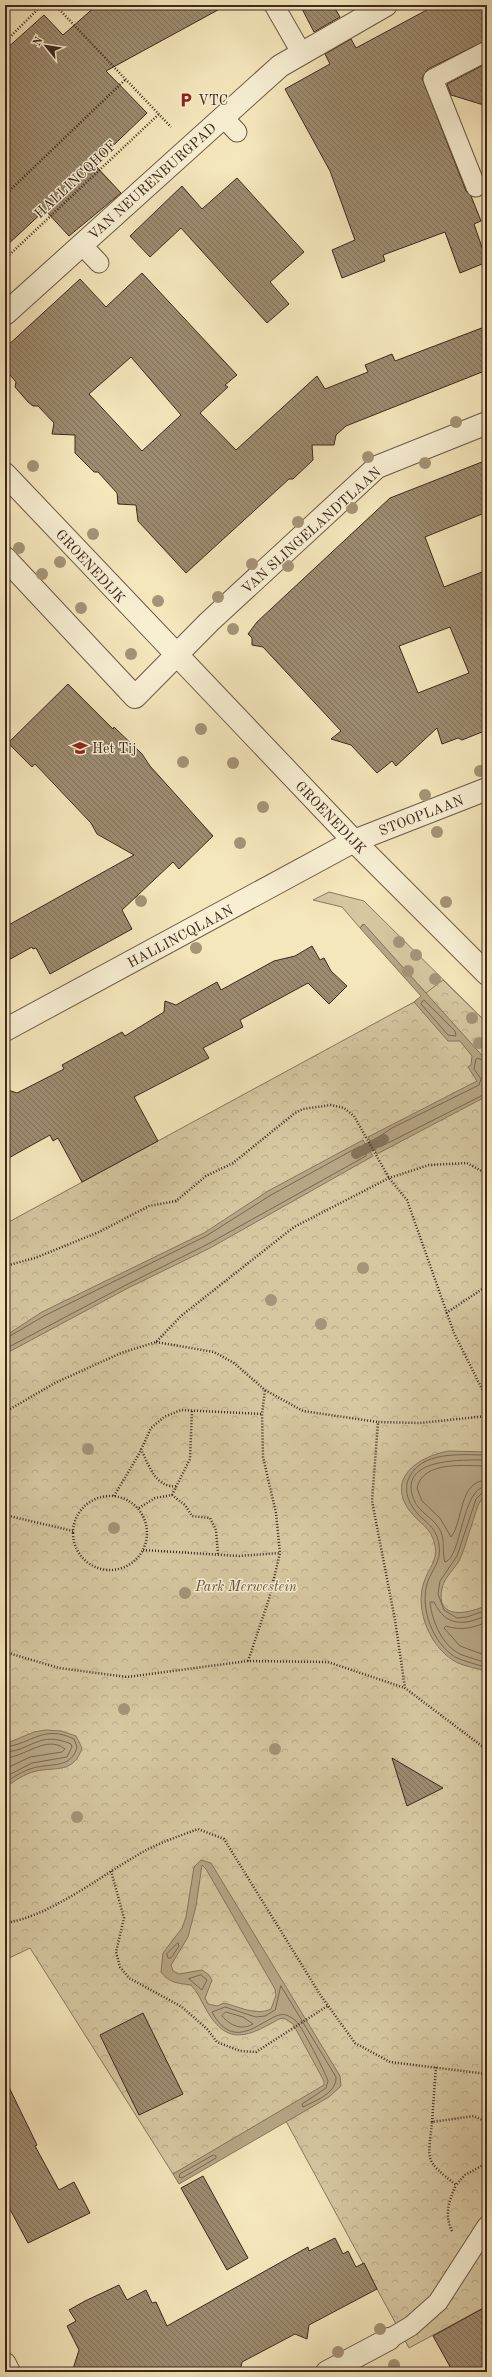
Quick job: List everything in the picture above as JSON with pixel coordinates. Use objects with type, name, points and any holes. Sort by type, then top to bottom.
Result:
[{"type":"street","name":"VAN NEURENBURGPAD","points":[[5,314],[190,146],[230,124],[280,66],[386,5]]},
{"type":"street","name":"VAN SLINGELANDTLAAN","points":[[177,657],[209,622],[378,467],[487,423]]},
{"type":"street","name":"GROENEDIJK","points":[[5,474],[177,657],[354,841],[487,974]]},
{"type":"street","points":[[5,558],[135,697],[177,657]]},
{"type":"street","name":"STOOPLAAN","points":[[354,841],[487,789]]},
{"type":"street","name":"HALLINCQLAAN","points":[[5,1030],[354,841]]},
{"type":"street","points":[[327,2372],[389,2339]]},
{"type":"street","points":[[5,2364],[9,2372]]},
{"type":"lane","points":[[274,5],[302,54]]},
{"type":"lane","points":[[476,187],[433,79],[487,51]]},
{"type":"lane","points":[[82,244],[99,263]]},
{"type":"lane","points":[[389,2339],[411,2326],[438,2302],[487,2226]]},
{"type":"path","points":[[5,42],[42,5]]},
{"type":"path","points":[[54,5],[190,146]]},
{"type":"path","points":[[5,195],[126,79]]},
{"type":"path","name":"HALLINCQHOF","points":[[5,259],[159,114]]},
{"type":"path","points":[[5,1266],[35,1258],[99,1232],[149,1206],[176,1201],[206,1176],[233,1163],[288,1117],[302,1109],[332,1105],[344,1108],[354,1116],[363,1134],[390,1178],[407,1200],[446,1313],[487,1399]]},
{"type":"path","points":[[156,1342],[181,1316],[294,1227],[390,1178],[429,1165],[467,1164],[487,1174]]},
{"type":"path","points":[[446,1313],[487,1286]]},
{"type":"path","points":[[5,1412],[55,1383],[120,1353],[156,1342],[214,1352],[234,1363],[265,1390],[303,1411],[378,1422],[420,1423],[487,1416]]},
{"type":"path","points":[[248,1661],[269,1599],[280,1553],[276,1513],[263,1457],[262,1414],[265,1390]]},
{"type":"path","points":[[114,1496],[141,1449],[151,1428],[164,1417],[181,1410],[262,1414]]},
{"type":"path","points":[[139,1508],[155,1498],[172,1495],[178,1486],[191,1454],[192,1410]]},
{"type":"path","points":[[378,1422],[372,1502],[405,1688]]},
{"type":"path","points":[[141,1449],[158,1480],[168,1487],[178,1486]]},
{"type":"path","points":[[172,1495],[185,1505],[192,1516],[210,1518],[216,1530],[218,1554]]},
{"type":"path","points":[[101,1496],[114,1496],[128,1500],[139,1508],[146,1522],[148,1536],[143,1550],[128,1566],[118,1570],[96,1567],[87,1562],[74,1544],[73,1531],[81,1510],[90,1502],[101,1496]]},
{"type":"path","points":[[5,1515],[73,1531]]},
{"type":"path","points":[[143,1550],[239,1556],[280,1553]]},
{"type":"path","points":[[5,1652],[58,1668],[127,1677],[248,1661],[328,1662],[405,1688],[487,1750]]},
{"type":"path","points":[[5,1923],[20,1921],[44,1910],[154,1846],[198,1829],[224,1839],[329,2005],[355,2043],[390,2062],[436,2066],[487,2074]]},
{"type":"path","points":[[111,1871],[124,1918],[116,1952],[120,1967],[129,1978],[182,2007],[207,2029],[217,2042],[240,2052],[256,2052],[329,2005]]},
{"type":"path","points":[[436,2066],[429,2158],[430,2163],[456,2185]]},
{"type":"path","points":[[432,2122],[474,2116],[487,2122]]},
{"type":"path","points":[[472,2248],[453,2232],[449,2225],[448,2203],[456,2185],[465,2175],[487,2163]]},
{"type":"green space","points":[[329,892],[364,901],[487,1023],[458,1028],[363,924],[360,928],[342,907],[313,900]]},
{"type":"green space","name":"Park Merwestein","points":[[443,980],[487,1023],[487,2306],[409,2348],[281,2112],[173,2174],[30,1948],[5,1960],[5,1224],[414,1002]]},
{"type":"water","points":[[364,924],[487,1061],[487,1096],[377,1154],[368,1137],[477,1081],[468,1067],[471,1065],[472,1056],[460,1041],[448,1041],[414,1002],[421,996],[360,928]]},
{"type":"water","points":[[363,1140],[373,1156],[210,1248],[128,1288],[5,1354],[5,1336],[42,1312],[204,1233],[268,1191]]},
{"type":"water","points":[[449,1451],[487,1452],[487,1494],[481,1500],[477,1508],[460,1559],[443,1584],[441,1599],[444,1606],[448,1610],[455,1612],[471,1611],[487,1605],[487,1672],[458,1663],[448,1657],[433,1639],[423,1617],[421,1593],[426,1577],[434,1561],[436,1551],[431,1534],[409,1510],[403,1498],[401,1488],[404,1478],[418,1463],[427,1458]]},
{"type":"water","points":[[46,1730],[61,1731],[76,1736],[82,1748],[79,1756],[69,1765],[58,1769],[32,1772],[19,1778],[5,1788],[5,1744],[34,1732]]},
{"type":"water","points":[[201,1860],[211,1863],[340,2076],[341,2086],[329,2097],[179,2184],[173,2174],[324,2085],[324,2081],[293,2024],[284,2018],[249,2033],[240,2035],[231,2034],[223,2030],[215,2022],[191,1985],[177,1983],[170,1980],[161,1972],[163,1953],[182,1928],[186,1917],[194,1867]],"holes":[[[202,1865],[206,1869],[275,1989],[276,1995],[271,2009],[260,2012],[242,2009],[224,2003],[217,2006],[208,2004],[205,1998],[212,1980],[209,1975],[202,1970],[179,1974],[173,1971],[171,1965],[188,1937],[196,1906]]]},
{"type":"building","points":[[97,5],[227,5],[106,71],[147,113],[94,164],[121,193],[69,236],[45,210],[5,247],[5,50],[44,15],[63,35]]},
{"type":"building","points":[[300,5],[333,5],[340,17],[314,32]]},
{"type":"building","points":[[436,5],[487,5],[487,40],[428,69],[422,78],[466,191],[471,196],[481,221],[474,224],[487,262],[460,273],[445,232],[383,255],[385,261],[342,278],[332,250],[355,240],[330,171],[285,89],[330,64],[325,54],[351,39],[356,48]]},
{"type":"building","points":[[487,63],[487,106],[451,95],[447,84]]},
{"type":"building","points":[[237,178],[304,252],[270,282],[289,304],[267,323],[181,228],[150,257],[130,236],[182,186],[202,209]]},
{"type":"building","points":[[142,273],[237,375],[225,385],[228,387],[200,413],[236,450],[317,376],[325,389],[368,372],[365,365],[392,354],[395,361],[487,326],[487,370],[346,426],[336,435],[334,445],[312,445],[313,460],[293,479],[289,479],[186,573],[138,521],[136,505],[118,504],[117,493],[98,472],[94,472],[75,453],[75,435],[52,434],[54,423],[38,406],[33,406],[28,402],[15,387],[16,382],[5,369],[5,348],[80,279],[106,307]],"holes":[[[131,357],[181,415],[142,451],[89,394]]]},
{"type":"building","points":[[487,460],[487,512],[425,537],[444,587],[487,570],[487,730],[462,740],[458,738],[442,744],[437,728],[396,766],[392,761],[377,773],[351,745],[331,739],[341,731],[263,647],[252,645],[252,638],[248,634],[257,622],[390,498]],"holes":[[[450,627],[469,673],[418,693],[399,646]]]},
{"type":"building","points":[[68,684],[113,729],[114,727],[142,754],[150,766],[213,836],[179,869],[173,862],[122,910],[132,929],[50,974],[36,948],[33,949],[32,947],[5,962],[5,927],[134,855],[97,834],[91,823],[35,764],[32,767],[8,743]]},
{"type":"building","points":[[312,946],[320,960],[324,958],[331,971],[347,986],[329,1004],[308,983],[240,1020],[243,1027],[203,1048],[209,1058],[134,1097],[158,1141],[82,1182],[58,1138],[53,1141],[50,1135],[5,1160],[5,1089],[17,1093],[64,1069],[62,1065],[122,1032],[125,1036],[164,1012],[165,1001],[176,1005],[217,982],[221,990],[274,961],[295,956]]},
{"type":"building","points":[[392,1758],[443,1788],[407,1806]]},
{"type":"building","points":[[143,2013],[183,2094],[139,2115],[100,2035]]},
{"type":"building","points":[[5,2079],[37,2145],[35,2146],[59,2190],[74,2182],[90,2213],[28,2243],[5,2200]]},
{"type":"building","points":[[203,2176],[248,2258],[227,2270],[181,2188]]},
{"type":"building","points":[[335,2238],[343,2254],[348,2251],[356,2267],[364,2263],[377,2289],[309,2325],[307,2339],[295,2334],[242,2362],[240,2372],[229,2369],[224,2372],[72,2372],[79,2350],[67,2326],[76,2321],[69,2310],[85,2301],[119,2285],[127,2300],[146,2290],[152,2303],[156,2302],[167,2326],[308,2247],[309,2251]]},
{"type":"building","points":[[487,2306],[487,2372],[453,2372],[433,2336]]},
{"type":"waterway","points":[[356,1154],[384,1139]]},
{"type":"place","name":"VTC","points":[[186,100]]},
{"type":"place","name":"Het Tij","points":[[80,748]]}]
